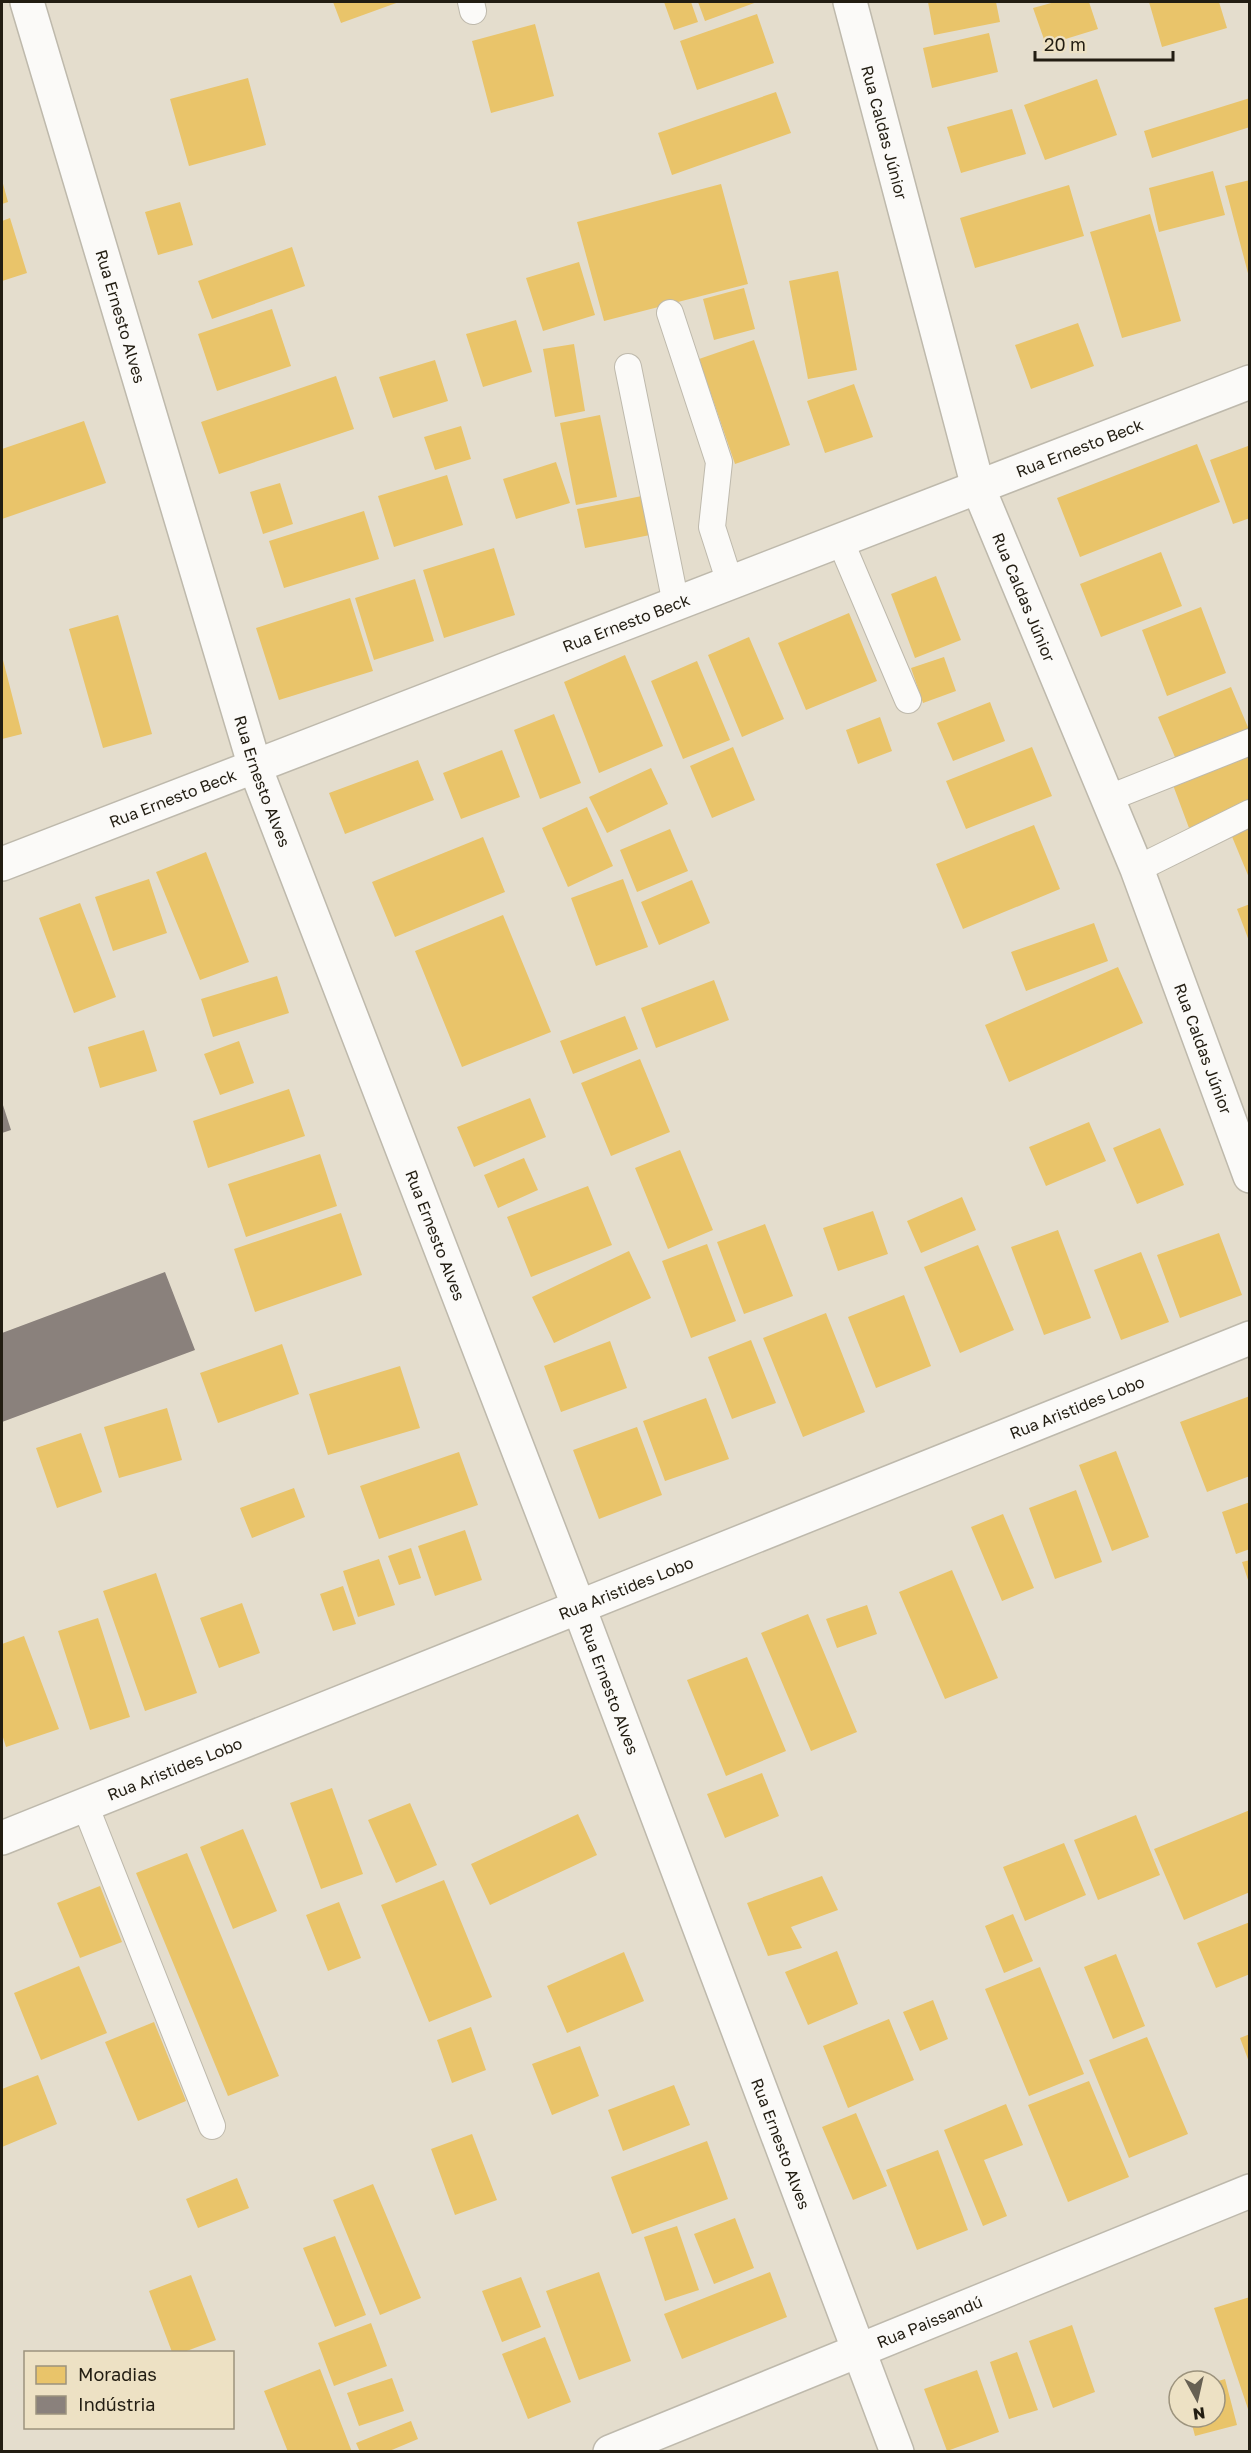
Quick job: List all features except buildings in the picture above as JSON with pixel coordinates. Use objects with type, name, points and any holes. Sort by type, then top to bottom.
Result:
[{"type":"street","points":[[2,6],[13,2]]},
{"type":"street","name":"Rua Ernesto Alves","points":[[27,2],[255,766],[578,1605],[897,2451]]},
{"type":"street","name":"Rua Caldas Júnior","points":[[850,2],[978,487],[1109,798],[1250,1176]]},
{"type":"street","name":"Rua Ernesto Beck","points":[[2,864],[1250,382]]},
{"type":"street","name":"Rua Aristides Lobo","points":[[2,1838],[578,1605],[1250,1338]]},
{"type":"street","name":"Rua Paissandú","points":[[610,2451],[1250,2191]]},
{"type":"lane","points":[[670,313],[719,462],[712,527],[730,583]]},
{"type":"lane","points":[[628,367],[676,604]]},
{"type":"lane","points":[[840,540],[908,700]]},
{"type":"lane","points":[[1109,798],[1250,742]]},
{"type":"lane","points":[[1137,869],[1250,813]]},
{"type":"lane","points":[[85,1804],[212,2126]]}]
